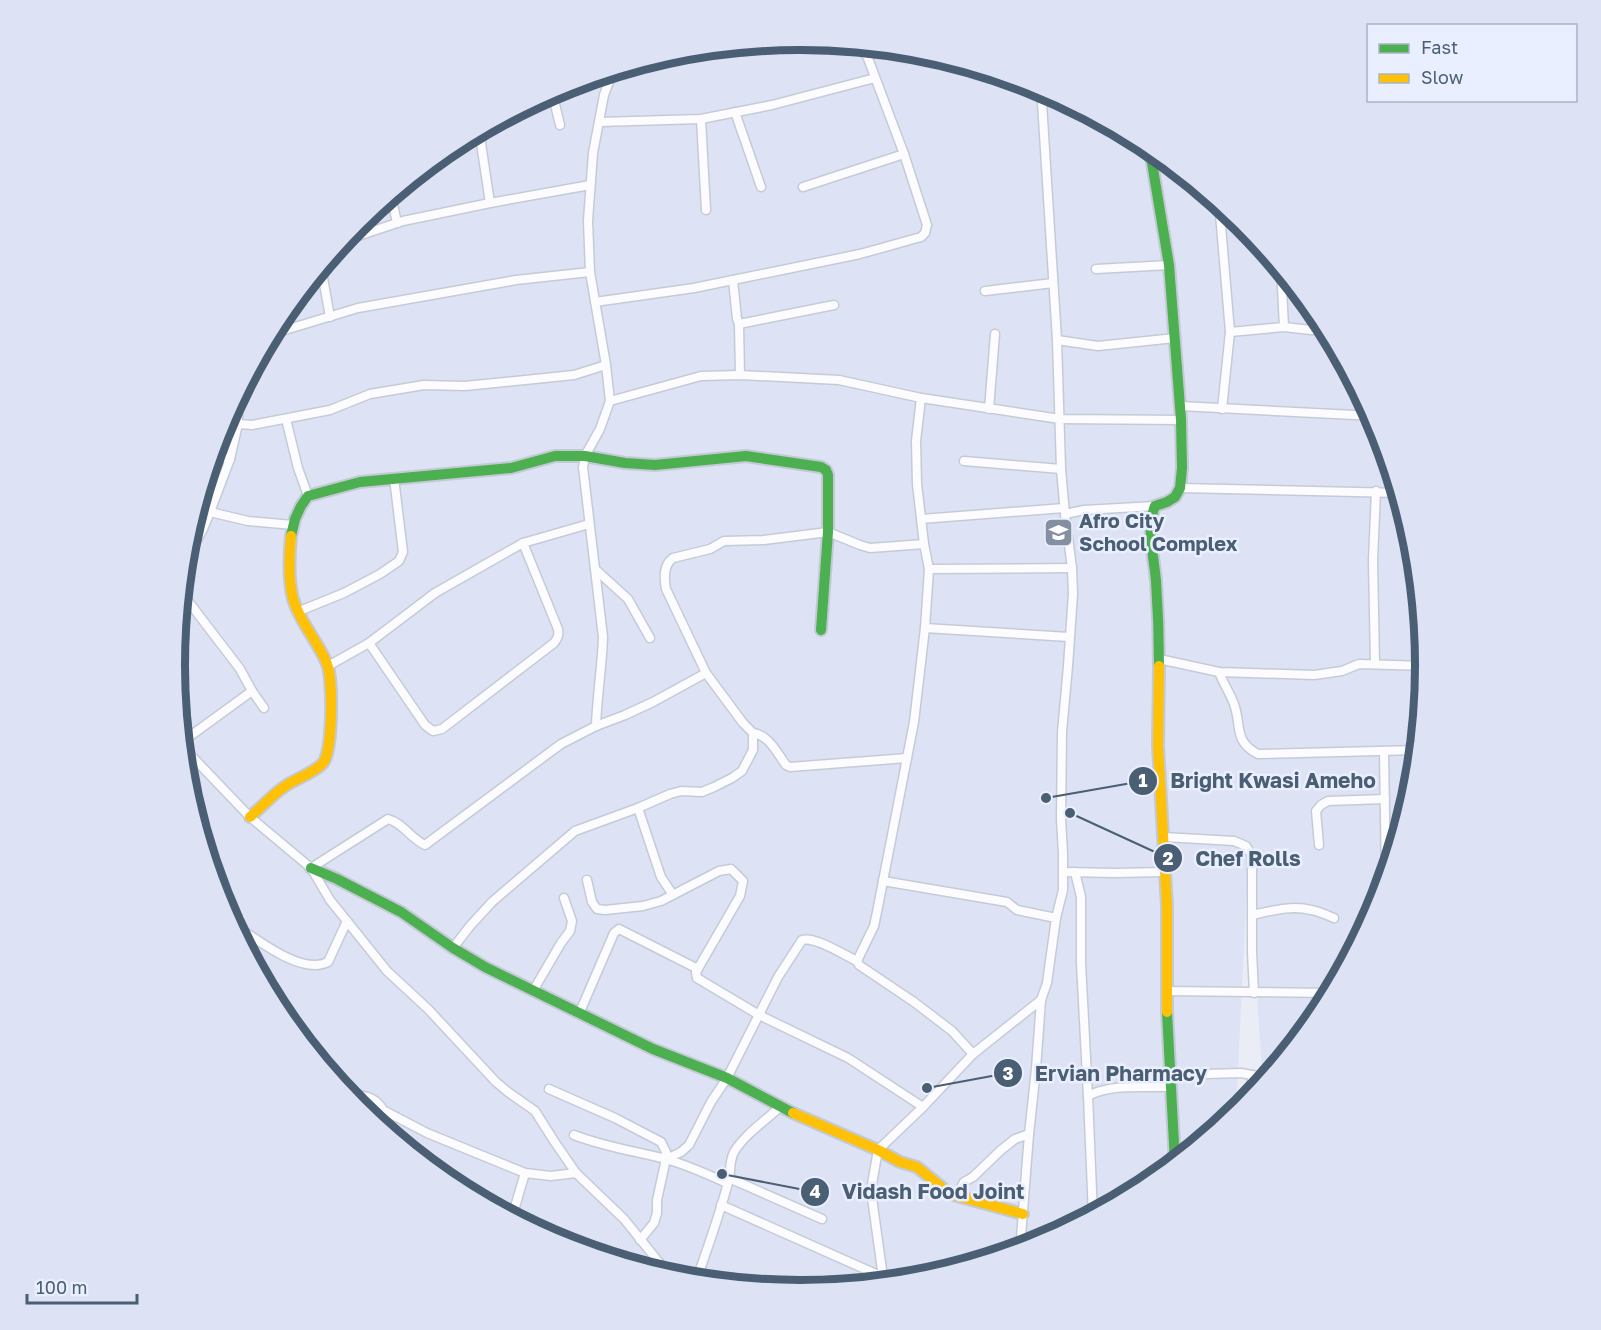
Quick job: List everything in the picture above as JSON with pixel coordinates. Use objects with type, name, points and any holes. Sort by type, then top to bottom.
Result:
[{"type":"street","points":[[595,302],[694,288],[860,254],[921,237],[927,225],[904,154],[866,55],[871,54]]},
{"type":"street","points":[[600,122],[701,119],[772,105],[875,78]]},
{"type":"street","points":[[596,726],[603,637],[583,467],[585,456],[600,429],[610,401],[590,272],[588,221],[593,153],[604,95],[610,80]]},
{"type":"street","points":[[1021,1240],[1041,1000],[1047,983],[1062,890],[1062,732],[1073,594],[1061,469],[1057,340],[1042,99]]},
{"type":"street","points":[[554,101],[560,125]]},
{"type":"street","points":[[735,112],[761,187]]},
{"type":"street","points":[[701,119],[706,210]]},
{"type":"street","points":[[480,140],[490,203]]},
{"type":"street","points":[[803,187],[904,154]]},
{"type":"street","points":[[921,519],[1155,506],[1175,497],[1180,488],[1182,468],[1181,420],[1169,265],[1151,160]]},
{"type":"street","points":[[360,235],[397,223],[590,185]]},
{"type":"street","points":[[393,204],[397,223]]},
{"type":"street","points":[[1220,215],[1230,332],[1222,409]]},
{"type":"street","points":[[1095,269],[1169,265]]},
{"type":"street","points":[[284,330],[358,308],[516,280],[590,272]]},
{"type":"street","points":[[323,277],[330,316]]},
{"type":"street","points":[[733,280],[739,324],[740,375]]},
{"type":"street","points":[[1282,281],[1284,327]]},
{"type":"street","points":[[986,291],[1053,283]]},
{"type":"street","points":[[739,324],[834,305]]},
{"type":"street","points":[[1230,332],[1284,327],[1317,330]]},
{"type":"street","points":[[989,409],[995,334]]},
{"type":"street","points":[[1057,340],[1098,346],[1175,338]]},
{"type":"street","points":[[238,424],[252,425],[330,410],[370,394],[424,385],[465,386],[574,375],[606,365]]},
{"type":"street","points":[[610,401],[701,376],[740,375],[839,380],[921,398],[1060,419],[1181,420]]},
{"type":"street","points":[[857,961],[874,926],[914,722],[925,628],[929,569],[917,484],[916,441],[921,398]]},
{"type":"street","points":[[1180,406],[1363,415]]},
{"type":"street","points":[[199,536],[230,459],[238,416]]},
{"type":"street","points":[[286,419],[298,468],[308,496]]},
{"type":"street","points":[[250,817],[283,788],[318,767],[326,759],[329,747],[328,666],[297,612],[292,597],[288,560],[297,510],[308,496],[360,482],[511,468],[555,456],[585,456],[625,463],[655,465],[746,456],[821,467],[828,475],[828,532],[821,630]]},
{"type":"street","points":[[222,457],[230,459]]},
{"type":"street","points":[[964,461],[1061,469]]},
{"type":"street","points":[[297,612],[344,593],[399,561],[403,552],[394,478]]},
{"type":"street","points":[[1180,488],[1391,493]]},
{"type":"street","points":[[1375,664],[1373,560],[1376,492]]},
{"type":"street","points":[[1155,506],[1151,528],[1159,659],[1158,746],[1166,872],[1166,992],[1175,1153]]},
{"type":"street","points":[[210,512],[248,521],[293,525]]},
{"type":"street","points":[[328,666],[369,643],[435,593],[523,543],[589,524]]},
{"type":"street","points":[[907,758],[790,767],[786,765],[770,742],[760,734],[753,733],[743,723],[706,673],[666,589],[664,577],[669,560],[710,549],[724,541],[764,540],[828,532],[870,548],[924,544]]},
{"type":"street","points":[[369,643],[425,725],[433,731],[442,729],[557,639],[558,629],[523,543]]},
{"type":"street","points":[[929,569],[1072,567]]},
{"type":"street","points":[[595,569],[628,599],[650,638]]},
{"type":"street","points":[[188,601],[240,669],[264,708]]},
{"type":"street","points":[[925,628],[1069,637]]},
{"type":"street","points":[[1159,659],[1219,672],[1314,675],[1342,671],[1359,664],[1416,666]]},
{"type":"street","points":[[1219,672],[1234,704],[1241,738],[1247,748],[1258,754],[1410,750]]},
{"type":"street","points":[[311,868],[388,819],[396,821],[417,842],[425,845],[561,744],[596,726],[625,715],[706,673]]},
{"type":"street","points":[[189,737],[252,691]]},
{"type":"street","points":[[453,948],[492,902],[575,831],[670,794],[681,791],[702,792],[714,788],[742,771],[753,750],[753,733]]},
{"type":"street","points":[[1384,751],[1386,854]]},
{"type":"street","points":[[192,756],[250,817],[311,868],[401,912],[484,967],[653,1049],[727,1078],[780,1107],[900,1162],[917,1167],[950,1194],[1023,1214]]},
{"type":"street","points":[[1319,845],[1316,811],[1321,805],[1328,801],[1385,799]]},
{"type":"street","points":[[638,808],[661,877],[673,895]]},
{"type":"street","points":[[1164,837],[1234,841],[1245,846],[1251,856],[1254,993]]},
{"type":"street","points":[[311,868],[330,900],[387,971],[428,1009],[496,1082],[535,1111],[576,1173],[624,1219],[660,1264]]},
{"type":"street","points":[[587,880],[592,902],[597,909],[605,910],[643,906],[661,901],[719,871],[731,869],[743,881],[740,896],[696,972],[697,978],[759,1015],[848,1058],[923,1107]]},
{"type":"street","points":[[1063,872],[1166,872]]},
{"type":"street","points":[[1076,872],[1081,897],[1081,963],[1093,1206]]},
{"type":"street","points":[[883,881],[1007,902],[1017,910],[1056,918]]},
{"type":"street","points":[[533,991],[570,931],[572,921],[564,898]]},
{"type":"street","points":[[1252,915],[1296,908],[1311,909],[1334,918]]},
{"type":"street","points":[[246,932],[290,960],[322,965],[327,962],[347,921]]},
{"type":"street","points":[[579,1014],[614,933],[619,929],[698,969]]},
{"type":"street","points":[[666,1159],[681,1152],[689,1145],[711,1102],[727,1078],[778,977],[802,940],[816,941],[857,961],[859,965],[952,1030],[973,1054]]},
{"type":"street","points":[[1166,992],[1321,993]]},
{"type":"street","points":[[883,1275],[872,1198],[878,1150],[973,1054],[1041,1000]]},
{"type":"street","points":[[1171,1075],[1241,1073],[1258,1076]]},
{"type":"street","points":[[1252,1075],[1252,1083]]},
{"type":"street","points":[[1088,1096],[1101,1090],[1114,1088],[1172,1088]]},
{"type":"street","points":[[549,1089],[661,1142],[666,1152],[666,1159],[657,1200],[657,1213],[654,1223],[640,1240]]},
{"type":"street","points":[[360,1095],[373,1099],[383,1110],[427,1133],[525,1173],[551,1176],[576,1173]]},
{"type":"street","points":[[699,1272],[713,1233],[728,1181],[729,1164],[734,1153],[742,1142],[780,1107]]},
{"type":"street","points":[[377,1111],[383,1110]]},
{"type":"street","points":[[956,1196],[964,1182],[973,1177],[1001,1150],[1015,1139],[1029,1134]]},
{"type":"street","points":[[574,1135],[607,1146],[696,1168],[822,1219]]},
{"type":"street","points":[[514,1210],[525,1173]]},
{"type":"street","points":[[721,1205],[879,1275]]},
{"type":"shaded area","points":[[760,51],[841,51],[921,61],[960,70],[1036,96],[1073,113],[1142,153],[1206,202],[1236,230],[1289,290],[1334,357],[1353,393],[1369,429],[1395,506],[1411,585],[1416,665],[1411,745],[1395,824],[1369,901],[1334,973],[1289,1040],[1262,1072],[1248,860],[1237,1099],[1206,1128],[1142,1177],[1073,1217],[998,1248],[921,1269],[841,1279],[800,1280],[720,1275],[641,1260],[565,1234],[528,1217],[459,1177],[426,1153],[395,1128],[338,1071],[312,1040],[267,973],[248,937],[218,863],[206,824],[190,745],[186,705],[186,625],[190,585],[206,506],[232,429],[248,393],[267,357],[312,290],[365,230],[395,202],[459,153],[493,132],[565,96],[603,82],[680,61],[720,55]]},
{"type":"traffic: fast","points":[[1151,160],[1169,265],[1181,420],[1182,468],[1180,488],[1175,497],[1155,506],[1152,515],[1151,543],[1156,581],[1159,666]]},
{"type":"traffic: fast","points":[[291,536],[295,519],[308,496],[360,482],[511,468],[555,456],[585,456],[625,463],[655,465],[746,456],[821,467],[828,475],[828,532],[821,630]]},
{"type":"traffic: fast","points":[[311,868],[401,912],[485,967],[653,1049],[727,1078],[793,1113]]},
{"type":"traffic: fast","points":[[1167,1012],[1174,1153]]},
{"type":"traffic: slow","points":[[250,817],[280,790],[319,767],[323,763],[329,745],[331,715],[329,672],[293,599],[289,568],[291,536]]},
{"type":"traffic: slow","points":[[1159,666],[1158,746],[1167,906],[1167,1012]]},
{"type":"traffic: slow","points":[[793,1113],[900,1162],[917,1167],[950,1194],[1023,1214]]},
{"type":"place","name":"Afro City School Complex","points":[[1058,532]]},
{"type":"place","name":"Bright Kwasi Ameho","points":[[1046,798]]},
{"type":"place","name":"Chef Rolls","points":[[1070,813]]},
{"type":"place","name":"Ervian Pharmacy","points":[[927,1088]]},
{"type":"place","name":"Vidash Food Joint","points":[[722,1174]]}]
